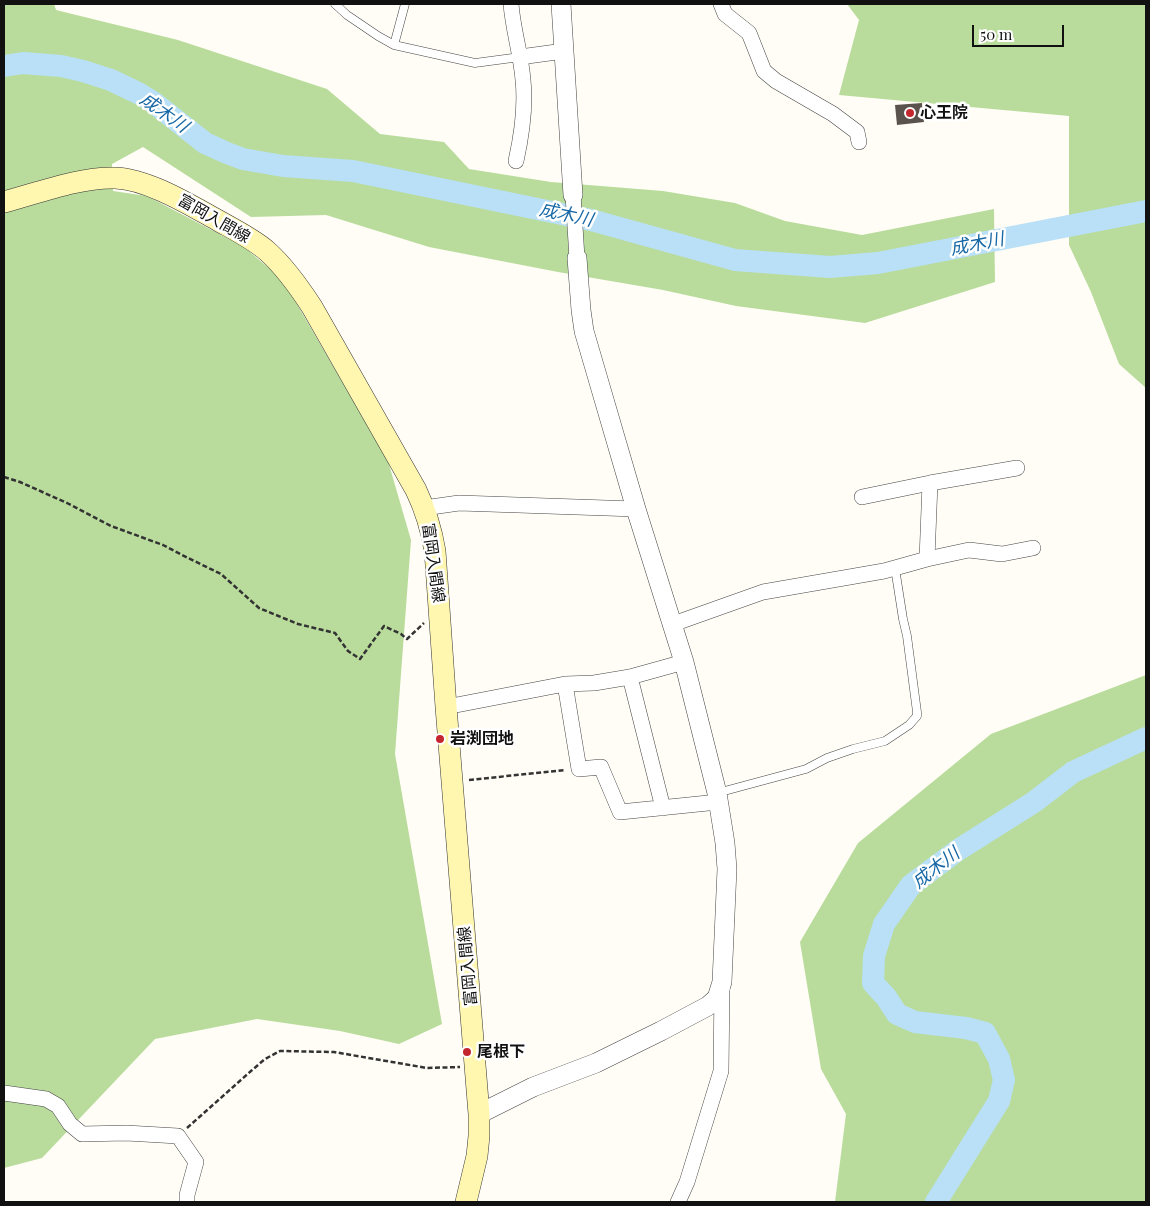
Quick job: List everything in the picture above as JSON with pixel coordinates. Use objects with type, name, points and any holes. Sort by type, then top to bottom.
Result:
[{"type":"main road","name":"富岡入間線","points":[[4,202],[94,179],[116,178],[132,180],[178,198],[248,237],[267,251],[299,286],[401,462],[424,508],[432,529],[435,550],[479,1114],[477,1156],[466,1202]]},
{"type":"street","points":[[510,4],[524,80],[525,102],[522,133],[516,161]]},
{"type":"street","points":[[562,4],[580,310],[584,331],[636,509],[684,662],[718,798],[725,843],[727,869],[722,982],[721,1071],[687,1182],[678,1202]]},
{"type":"street","points":[[721,4],[725,14],[749,33],[764,71],[776,81],[833,114],[857,132],[860,142]]},
{"type":"street","points":[[520,57],[564,51]]},
{"type":"street","points":[[862,497],[1017,468]]},
{"type":"street","points":[[927,559],[930,483]]},
{"type":"street","points":[[424,508],[460,503],[636,509]]},
{"type":"street","points":[[673,624],[763,592],[884,571],[969,550],[1002,554],[1033,548]]},
{"type":"street","points":[[446,707],[565,684],[594,683],[630,677],[684,662]]},
{"type":"street","points":[[630,677],[663,808]]},
{"type":"street","points":[[565,684],[579,769],[601,767],[620,812],[663,808],[718,798]]},
{"type":"street","points":[[479,1114],[533,1087],[596,1063],[708,1006],[717,998],[722,982]]},
{"type":"street","points":[[4,1093],[46,1099],[58,1106],[70,1124],[82,1134],[126,1133],[178,1136],[196,1162],[187,1202]]},
{"type":"lane","points":[[335,4],[347,15],[394,45],[475,63],[520,57]]},
{"type":"lane","points":[[394,45],[405,4]]},
{"type":"lane","points":[[718,798],[806,769],[827,758],[853,749],[884,741],[909,725],[916,716],[907,636],[895,568]]},
{"type":"path","points":[[4,477],[68,503],[111,526],[163,545],[222,574],[259,608],[298,624],[335,633],[348,651],[360,659],[384,626],[407,639],[427,620],[440,614]]},
{"type":"path","points":[[452,782],[579,769]]},
{"type":"path","points":[[178,1136],[265,1059],[280,1051],[334,1052],[427,1068],[476,1066]]},
{"type":"green space","points":[[4,4],[54,4],[56,10],[178,40],[327,89],[380,134],[444,142],[469,169],[551,182],[663,191],[735,203],[785,221],[862,235],[994,209],[995,282],[865,323],[736,306],[663,290],[429,247],[326,215],[251,217],[143,147],[112,164],[113,191],[147,196],[244,247],[283,280],[388,461],[411,540],[395,754],[442,1024],[399,1044],[340,1031],[257,1019],[155,1039],[42,1158],[4,1168]]},
{"type":"green space","points":[[847,4],[1146,4],[1146,388],[1119,364],[1091,292],[1069,245],[1069,116],[839,95],[859,20]]},
{"type":"green space","points":[[1146,675],[1146,1202],[835,1202],[846,1114],[821,1069],[800,942],[858,843],[991,734]]},
{"type":"building","name":"心王院","points":[[922,103],[924,122],[897,125],[895,105]]},
{"type":"waterway","name":"成木川","points":[[4,66],[23,63],[61,66],[111,80],[153,102],[205,143],[243,159],[283,166],[353,171],[591,220],[735,260],[830,267],[878,263],[1146,211]]},
{"type":"waterway","name":"成木川","points":[[936,1202],[999,1101],[1004,1080],[999,1059],[985,1033],[966,1028],[915,1022],[897,1014],[886,997],[873,983],[874,956],[884,924],[911,885],[958,850],[1034,802],[1073,772],[1146,738]]},
{"type":"place","name":"心王院","points":[[910,113]]},
{"type":"place","name":"岩渕団地","points":[[440,739]]},
{"type":"place","name":"尾根下","points":[[467,1052]]}]
